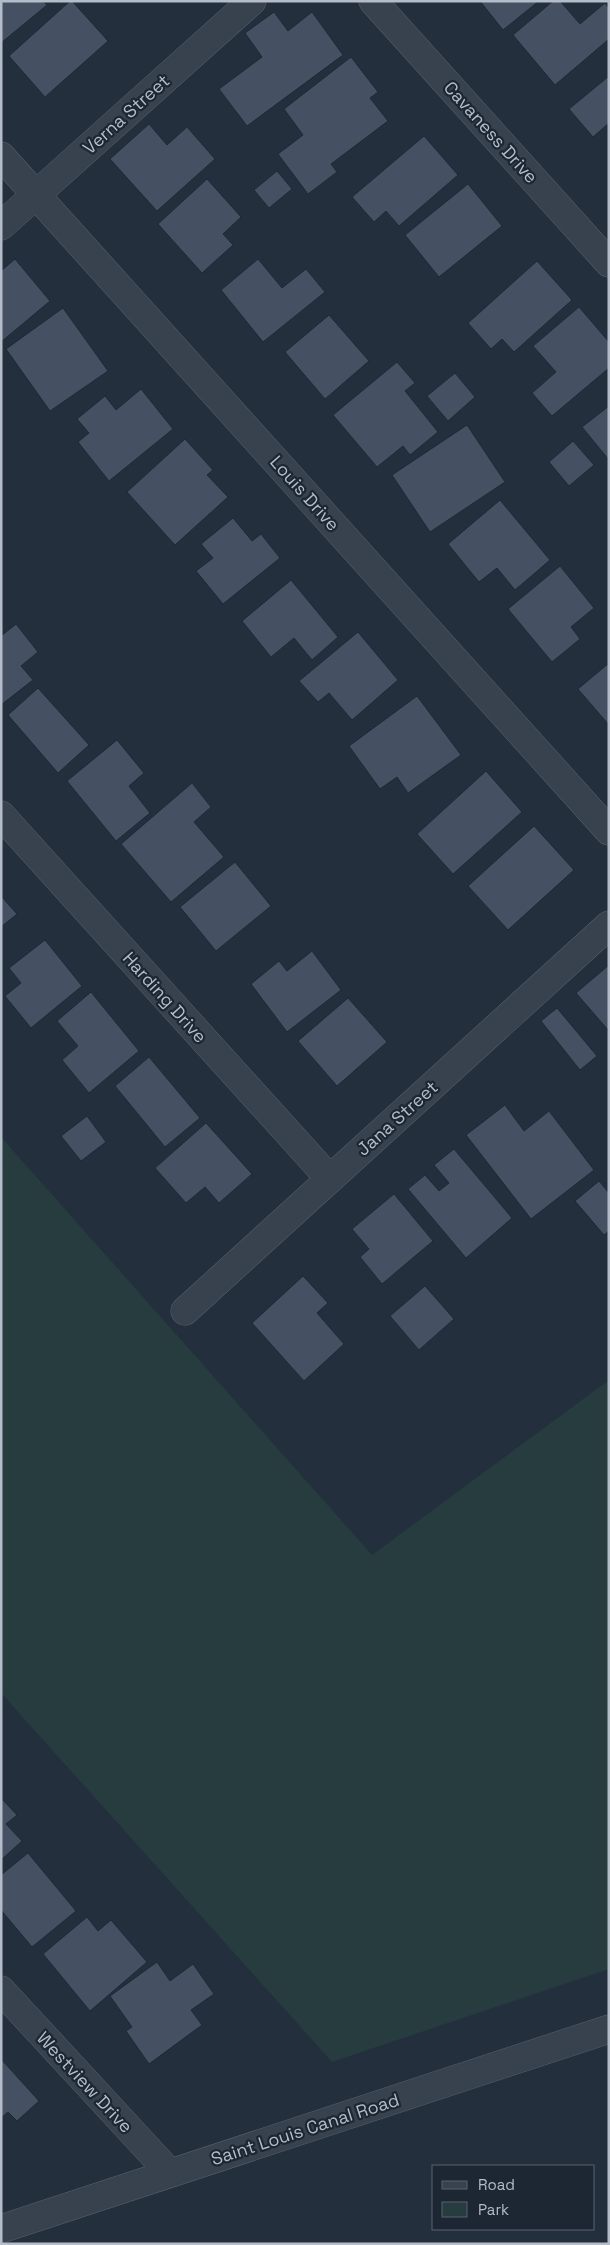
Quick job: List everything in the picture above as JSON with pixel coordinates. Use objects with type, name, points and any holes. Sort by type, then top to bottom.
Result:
[{"type":"street","name":"Verna Street","points":[[1,226],[252,1]]},
{"type":"street","name":"Cavaness Drive","points":[[373,1],[609,263]]},
{"type":"street","name":"Louis Drive","points":[[1,156],[609,831]]},
{"type":"street","name":"Harding Drive","points":[[1,815],[330,1179]]},
{"type":"street","name":"Jana Street","points":[[185,1311],[609,925]]},
{"type":"street","name":"Westview Drive","points":[[1,1990],[170,2173]]},
{"type":"street","name":"Saint Louis Canal Road","points":[[1,2229],[609,2028]]},
{"type":"green space","points":[[1,1137],[372,1555],[609,1380],[609,1969],[332,2062],[1,1693]]},
{"type":"building","points":[[1,1],[43,1],[47,5],[1,43]]},
{"type":"building","points":[[70,1],[108,41],[45,97],[9,56]]},
{"type":"building","points":[[480,1],[539,1],[503,30]]},
{"type":"building","points":[[553,1],[560,1],[580,24],[605,3],[609,8],[609,39],[555,85],[513,35]]},
{"type":"building","points":[[274,12],[288,31],[312,12],[343,55],[247,126],[219,89],[262,57],[245,33]]},
{"type":"building","points":[[351,57],[378,92],[370,98],[388,121],[331,164],[337,172],[308,194],[278,154],[303,135],[284,109]]},
{"type":"building","points":[[609,76],[609,123],[593,137],[569,109]]},
{"type":"building","points":[[149,124],[167,145],[187,127],[215,159],[157,211],[110,159]]},
{"type":"building","points":[[424,136],[458,175],[399,226],[386,211],[374,222],[352,197]]},
{"type":"building","points":[[277,171],[292,189],[269,208],[254,190]]},
{"type":"building","points":[[207,179],[241,217],[223,234],[233,245],[202,273],[158,224]]},
{"type":"building","points":[[468,184],[502,226],[439,277],[405,235]]},
{"type":"building","points":[[15,259],[50,301],[1,342],[1,271]]},
{"type":"building","points":[[258,259],[282,288],[306,269],[325,292],[263,342],[221,290]]},
{"type":"building","points":[[537,261],[572,300],[514,352],[502,339],[491,349],[468,323]]},
{"type":"building","points":[[579,307],[609,342],[609,368],[552,416],[532,393],[556,372],[533,346]]},
{"type":"building","points":[[63,308],[108,371],[50,411],[6,349]]},
{"type":"building","points":[[329,315],[369,361],[325,399],[285,352]]},
{"type":"building","points":[[397,362],[415,383],[405,391],[438,432],[410,455],[403,446],[377,467],[333,415]]},
{"type":"building","points":[[455,373],[475,397],[448,421],[427,396]]},
{"type":"building","points":[[141,389],[173,429],[109,481],[78,442],[89,433],[77,419],[105,396],[116,410]]},
{"type":"building","points":[[609,406],[609,460],[582,427]]},
{"type":"building","points":[[467,425],[505,482],[430,532],[392,475]]},
{"type":"building","points":[[185,439],[213,470],[207,475],[228,497],[175,545],[127,492]]},
{"type":"building","points":[[573,441],[594,465],[569,486],[549,462]]},
{"type":"building","points":[[500,500],[550,560],[515,590],[497,568],[479,582],[448,544]]},
{"type":"building","points":[[233,518],[252,541],[261,534],[280,558],[223,604],[196,571],[213,558],[201,544]]},
{"type":"building","points":[[560,566],[594,608],[571,627],[580,639],[552,662],[508,609]]},
{"type":"building","points":[[291,580],[338,637],[312,660],[294,638],[271,657],[242,621]]},
{"type":"building","points":[[16,624],[38,652],[21,666],[33,680],[1,705],[1,636]]},
{"type":"building","points":[[358,632],[398,680],[352,720],[329,693],[318,702],[299,681]]},
{"type":"building","points":[[609,663],[609,725],[578,689]]},
{"type":"building","points":[[38,688],[89,745],[58,773],[8,715]]},
{"type":"building","points":[[417,696],[461,755],[408,793],[397,777],[380,789],[349,746]]},
{"type":"building","points":[[117,740],[144,773],[129,786],[150,813],[116,841],[67,781]]},
{"type":"building","points":[[486,771],[522,812],[453,874],[417,834]]},
{"type":"building","points":[[192,783],[211,807],[194,822],[224,857],[171,902],[121,844]]},
{"type":"building","points":[[534,826],[574,870],[508,930],[468,886]]},
{"type":"building","points":[[235,862],[271,906],[216,951],[180,907]]},
{"type":"building","points":[[1,896],[17,914],[1,927]]},
{"type":"building","points":[[45,940],[82,986],[31,1028],[5,996],[21,983],[9,968]]},
{"type":"building","points":[[312,951],[341,990],[287,1032],[251,984],[279,961],[287,971]]},
{"type":"building","points":[[609,965],[609,1031],[576,993]]},
{"type":"building","points":[[91,992],[139,1051],[89,1093],[62,1060],[78,1046],[57,1021]]},
{"type":"building","points":[[348,998],[387,1042],[337,1086],[298,1041]]},
{"type":"building","points":[[557,1008],[597,1056],[580,1070],[541,1021]]},
{"type":"building","points":[[149,1057],[200,1118],[165,1147],[115,1086]]},
{"type":"building","points":[[505,1105],[524,1131],[549,1111],[594,1170],[531,1219],[466,1135]]},
{"type":"building","points":[[87,1116],[106,1142],[81,1161],[61,1136]]},
{"type":"building","points":[[206,1123],[252,1174],[219,1203],[205,1187],[186,1203],[155,1168]]},
{"type":"building","points":[[454,1149],[512,1218],[466,1258],[408,1189],[425,1175],[439,1191],[449,1183],[434,1165]]},
{"type":"building","points":[[599,1181],[609,1193],[609,1231],[604,1235],[575,1201]]},
{"type":"building","points":[[394,1194],[433,1241],[382,1284],[360,1257],[369,1249],[352,1229]]},
{"type":"building","points":[[303,1276],[328,1303],[317,1313],[344,1344],[304,1381],[252,1323]]},
{"type":"building","points":[[425,1286],[454,1319],[419,1350],[390,1316]]},
{"type":"building","points":[[1,1798],[17,1815],[6,1824],[22,1841],[1,1860]]},
{"type":"building","points":[[28,1853],[76,1911],[32,1947],[1,1910],[1,1875]]},
{"type":"building","points":[[87,1917],[98,1931],[111,1920],[147,1962],[90,2011],[43,1954]]},
{"type":"building","points":[[157,1962],[170,1981],[193,1964],[214,1994],[191,2010],[202,2025],[149,2064],[126,2031],[132,2027],[110,1996]]},
{"type":"building","points":[[1,2059],[39,2101],[17,2121],[8,2112],[1,2118]]}]
